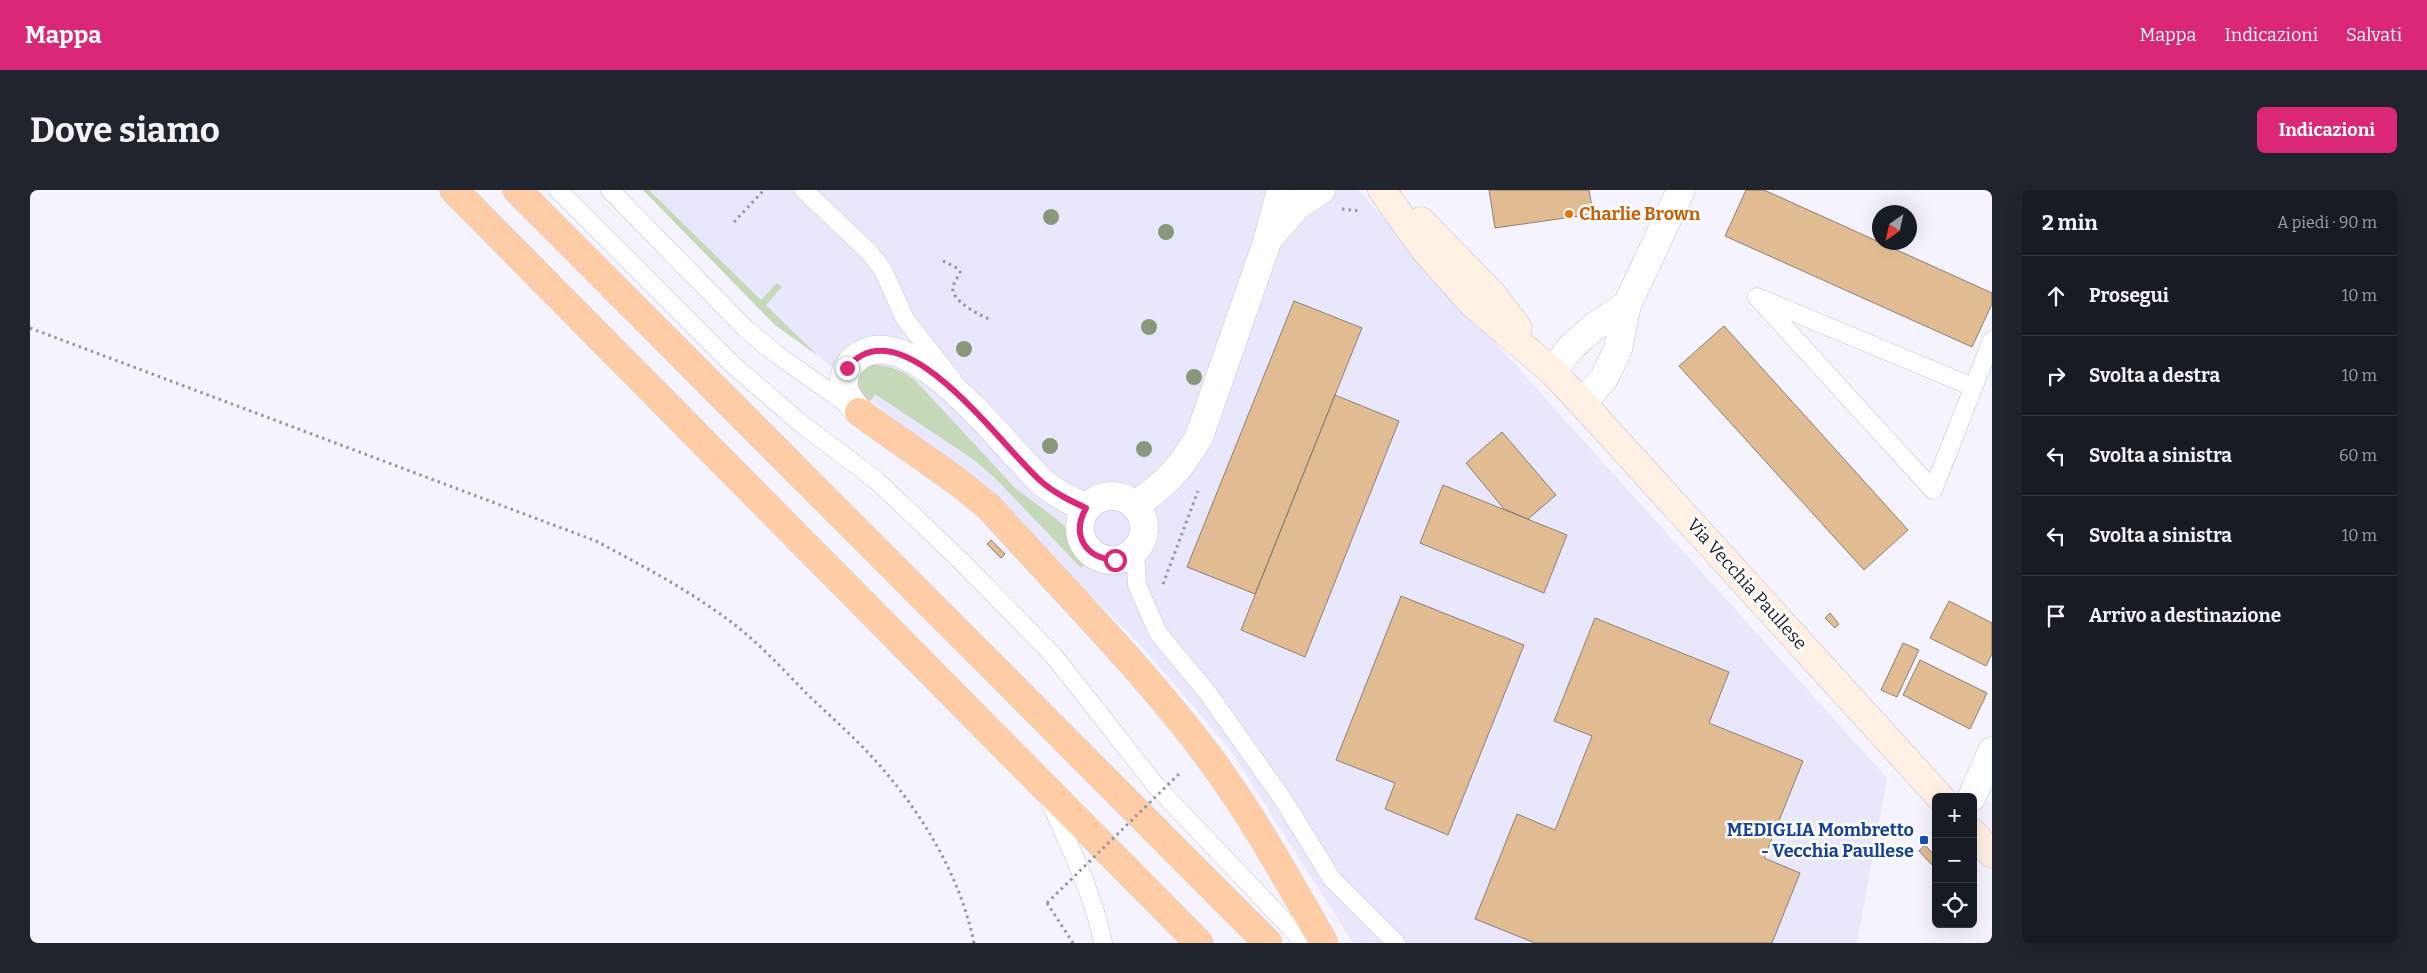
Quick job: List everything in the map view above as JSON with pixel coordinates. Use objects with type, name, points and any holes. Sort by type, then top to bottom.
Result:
[{"type":"highway","points":[[454,190],[1190,937]]},
{"type":"highway","points":[[517,190],[1268,943]]},
{"type":"highway","points":[[859,412],[958,482],[989,507],[1149,684],[1191,733],[1225,779],[1324,943]]},
{"type":"street","name":"Via Vecchia Paullese","points":[[1382,190],[1424,249],[1472,303],[1553,372]]},
{"type":"street","name":"Via Vecchia Paullese","points":[[1387,190],[1449,248],[1492,294],[1553,372],[1936,793]]},
{"type":"street","points":[[1582,403],[1604,378],[1618,349],[1627,305],[1681,190]]},
{"type":"street","points":[[1135,506],[1168,481],[1186,459],[1199,437],[1267,242],[1280,191]]},
{"type":"street","points":[[1267,242],[1297,206],[1329,199]]},
{"type":"street","points":[[1553,372],[1571,347],[1594,327],[1627,305]]},
{"type":"street","points":[[859,412],[846,394],[844,374],[847,368],[859,356],[875,350],[899,354],[918,363],[968,402],[1020,461],[1043,483],[1062,497],[1086,508]]},
{"type":"street","points":[[1116,496],[1126,499],[1135,506],[1144,524],[1140,543],[1134,551],[1126,557],[1115,560],[1105,559],[1090,552],[1081,539],[1079,528],[1081,517],[1086,508],[1099,498],[1116,496]]},
{"type":"street","points":[[1974,793],[1992,751]]},
{"type":"street","points":[[1977,837],[1992,854]]},
{"type":"lane","points":[[558,190],[732,364],[799,422],[876,480],[961,561],[1053,655],[1157,788],[1304,943]]},
{"type":"lane","points":[[610,190],[746,329],[776,354],[859,412]]},
{"type":"lane","points":[[804,190],[869,252],[883,270],[905,319],[936,357],[968,402]]},
{"type":"lane","points":[[1973,387],[1757,297],[1933,490],[1992,340]]},
{"type":"lane","points":[[1134,551],[1137,585],[1158,633],[1207,692],[1282,798],[1332,879],[1396,943]]},
{"type":"lane","points":[[1044,787],[1084,879],[1098,917],[1103,943]]},
{"type":"path","points":[[734,222],[764,190]]},
{"type":"path","points":[[1329,199],[1366,212]]},
{"type":"path","points":[[943,261],[957,268],[960,272],[953,288],[954,293],[972,313],[989,319]]},
{"type":"path","points":[[30,328],[596,541],[665,578],[723,616],[764,651],[874,759],[917,813],[954,880],[968,914],[974,943]]},
{"type":"path","points":[[1151,616],[1200,487]]},
{"type":"path","points":[[1073,943],[1047,903],[1181,772]]},
{"type":"shaded area","points":[[643,190],[1358,190],[1887,778],[1857,943],[1353,943],[1230,749],[1138,642],[996,503],[817,355],[775,325]]},
{"type":"green space","points":[[643,190],[649,190],[761,300],[777,283],[782,287],[766,305],[817,355],[775,325]]},
{"type":"green space","points":[[868,364],[893,368],[915,380],[1015,488],[1068,530],[1077,554],[1085,564],[1081,568],[994,477],[973,459],[875,394],[870,402],[857,391],[856,376]]},
{"type":"building","points":[[1489,190],[1589,190],[1593,214],[1495,228]]},
{"type":"building","points":[[1746,190],[1764,190],[1872,239],[1872,250],[1897,250],[1992,293],[1992,304],[1972,347],[1725,236]]},
{"type":"building","points":[[1294,301],[1362,328],[1255,594],[1187,567]]},
{"type":"building","points":[[1724,326],[1908,530],[1864,570],[1679,366]]},
{"type":"building","points":[[1335,395],[1399,421],[1305,657],[1241,630]]},
{"type":"building","points":[[1502,432],[1556,495],[1528,519],[1504,509],[1466,463]]},
{"type":"building","points":[[1443,485],[1567,535],[1544,593],[1420,543]]},
{"type":"building","points":[[991,540],[1005,554],[1001,558],[987,544]]},
{"type":"building","points":[[1401,596],[1524,645],[1448,835],[1385,809],[1395,783],[1336,760]]},
{"type":"building","points":[[1949,601],[1992,623],[1992,654],[1986,666],[1930,638]]},
{"type":"building","points":[[1830,613],[1839,624],[1835,628],[1825,618]]},
{"type":"building","points":[[1595,618],[1729,672],[1709,723],[1803,761],[1764,858],[1800,873],[1772,943],[1535,943],[1475,919],[1517,814],[1555,830],[1592,736],[1554,721]]},
{"type":"building","points":[[1903,643],[1919,650],[1897,697],[1881,690]]},
{"type":"building","points":[[1920,660],[1987,693],[1970,729],[1903,695]]},
{"type":"building","points":[[1925,845],[1932,853],[1932,865],[1919,851]]},
{"type":"place","name":"Charlie Brown","points":[[1569,214]]},
{"type":"place","name":"MEDIGLIA Mombretto - Vecchia Paullese","points":[[1924,840]]},
{"type":"route","points":[[847,368],[866,352],[885,350],[918,363],[939,378],[968,402],[1020,461],[1043,483],[1062,497],[1086,508],[1081,517],[1079,528],[1081,539],[1086,548],[1094,555],[1115,560]]}]
